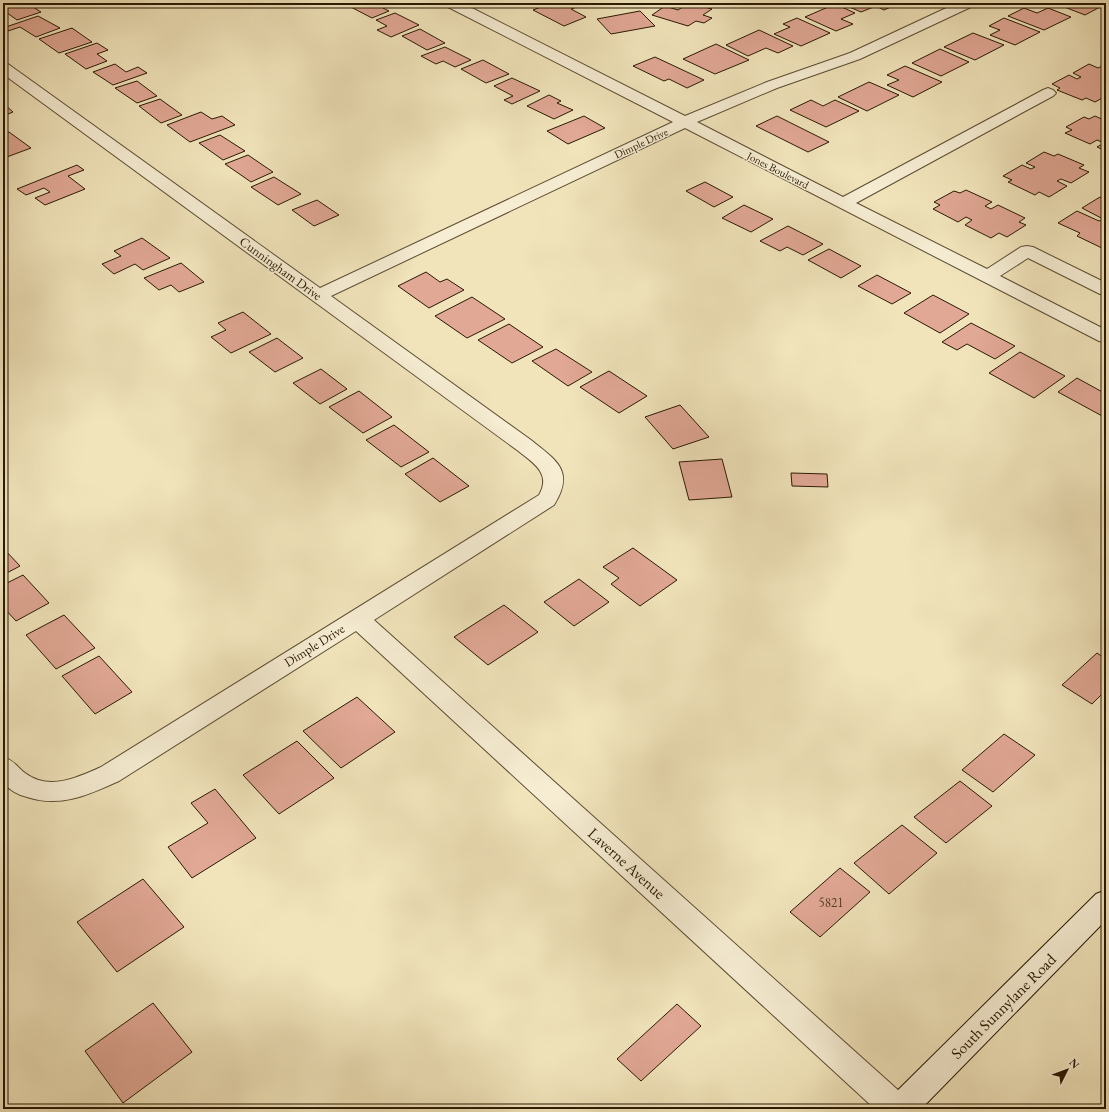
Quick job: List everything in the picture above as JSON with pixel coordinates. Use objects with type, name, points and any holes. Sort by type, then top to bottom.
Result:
[{"type":"street","name":"Jones Boulevard","points":[[451,3],[1106,337]]},
{"type":"street","name":"Dimple Drive","points":[[320,295],[711,110],[772,85],[855,56],[968,3]]},
{"type":"street","name":"Cunningham Drive","points":[[3,67],[320,295],[524,445],[554,474]]},
{"type":"street","points":[[844,203],[1048,93]]},
{"type":"street","points":[[988,276],[1027,251],[1106,290]]},
{"type":"street","name":"Dimple Drive","points":[[3,767],[26,788],[52,793],[80,787],[110,774],[547,500],[553,492],[556,483],[554,474]]},
{"type":"street","name":"Laverne Avenue","points":[[357,618],[898,1109]]},
{"type":"street","name":"South Sunnylane Road","points":[[898,1109],[1106,902]]},
{"type":"building","points":[[10,3],[44,4],[33,7],[41,12],[17,20],[3,10],[3,5]]},
{"type":"building","points":[[353,3],[373,3],[389,11],[372,18],[347,5]]},
{"type":"building","points":[[551,3],[574,3],[580,6],[571,9],[586,17],[564,26],[533,10]]},
{"type":"building","points":[[689,3],[712,9],[703,15],[712,18],[704,23],[696,21],[688,26],[652,15],[665,6],[678,10]]},
{"type":"building","points":[[840,3],[900,3],[884,10],[876,6],[861,12]]},
{"type":"building","points":[[1054,3],[1093,3],[1102,6],[1085,15]]},
{"type":"building","points":[[835,4],[855,13],[841,19],[853,24],[836,31],[805,17]]},
{"type":"building","points":[[1024,8],[1037,13],[1048,8],[1071,17],[1044,30],[1008,16]]},
{"type":"building","points":[[640,11],[655,26],[611,34],[597,19]]},
{"type":"building","points":[[395,13],[419,25],[391,37],[377,30],[387,26],[376,20]]},
{"type":"building","points":[[38,16],[60,28],[36,37],[20,27],[8,31],[3,28]]},
{"type":"building","points":[[797,18],[830,33],[801,46],[774,34],[790,27],[783,24]]},
{"type":"building","points":[[1004,18],[1040,32],[1015,45],[990,35],[1000,30],[989,26]]},
{"type":"building","points":[[72,28],[92,42],[59,53],[39,39]]},
{"type":"building","points":[[420,29],[445,43],[427,50],[402,36]]},
{"type":"building","points":[[759,30],[793,46],[778,53],[766,48],[748,56],[726,45]]},
{"type":"building","points":[[973,33],[1004,45],[975,60],[944,47]]},
{"type":"building","points":[[97,43],[108,50],[97,54],[107,61],[86,69],[65,54]]},
{"type":"building","points":[[716,44],[749,60],[715,74],[683,59]]},
{"type":"building","points":[[445,47],[471,60],[455,67],[443,61],[436,64],[421,56]]},
{"type":"building","points":[[940,49],[969,62],[941,76],[912,63]]},
{"type":"building","points":[[655,57],[704,80],[687,88],[669,79],[664,81],[633,66]]},
{"type":"building","points":[[483,60],[509,74],[486,83],[461,69]]},
{"type":"building","points":[[115,64],[126,72],[138,67],[147,73],[113,85],[93,72]]},
{"type":"building","points":[[1089,64],[1098,68],[1102,66],[1106,67],[1106,87],[1102,89],[1106,91],[1106,96],[1095,102],[1086,98],[1082,100],[1057,90],[1060,88],[1052,84],[1069,75],[1077,79],[1081,77],[1073,73]]},
{"type":"building","points":[[905,66],[942,82],[913,97],[887,85],[899,80],[887,75]]},
{"type":"building","points":[[512,78],[540,91],[512,104],[504,100],[513,96],[494,86]]},
{"type":"building","points":[[137,81],[157,96],[137,103],[115,88]]},
{"type":"building","points":[[869,82],[899,95],[867,111],[838,97]]},
{"type":"building","points":[[549,95],[561,101],[557,103],[573,110],[554,119],[527,106]]},
{"type":"building","points":[[160,99],[182,115],[161,123],[139,106]]},
{"type":"building","points":[[811,100],[823,106],[835,100],[859,111],[826,127],[790,110]]},
{"type":"building","points":[[5,105],[13,112],[3,116],[3,106]]},
{"type":"building","points":[[201,112],[212,119],[222,116],[235,125],[190,142],[167,125]]},
{"type":"building","points":[[584,116],[605,128],[568,144],[547,131]]},
{"type":"building","points":[[777,116],[829,142],[808,152],[756,126]]},
{"type":"building","points":[[1095,116],[1106,121],[1106,151],[1097,147],[1104,143],[1097,140],[1090,144],[1065,133],[1072,130],[1066,127],[1084,117],[1089,119]]},
{"type":"building","points":[[9,132],[31,148],[4,158],[3,134]]},
{"type":"building","points":[[220,135],[245,151],[223,160],[199,143]]},
{"type":"building","points":[[1044,152],[1054,156],[1058,154],[1084,165],[1079,168],[1089,172],[1071,183],[1061,179],[1057,181],[1067,186],[1049,197],[1039,192],[1035,195],[1008,182],[1012,180],[1003,176],[1022,165],[1031,169],[1035,167],[1026,163]]},
{"type":"building","points":[[248,155],[273,172],[251,182],[225,164]]},
{"type":"building","points":[[77,165],[84,170],[68,176],[85,189],[45,205],[35,198],[50,192],[44,188],[26,195],[17,189]]},
{"type":"building","points":[[274,177],[301,194],[278,205],[251,187]]},
{"type":"building","points":[[705,182],[733,197],[714,207],[686,191]]},
{"type":"building","points":[[966,190],[992,202],[985,206],[991,209],[998,205],[1025,218],[1019,222],[1026,225],[1007,237],[999,233],[991,238],[965,225],[972,220],[966,217],[958,222],[933,209],[940,205],[934,202],[954,191],[960,193]]},
{"type":"building","points":[[1100,197],[1106,200],[1106,248],[1104,249],[1077,236],[1080,233],[1058,223],[1077,211],[1099,221],[1103,219],[1082,208]]},
{"type":"building","points":[[317,200],[339,215],[314,226],[292,210]]},
{"type":"building","points":[[744,205],[773,219],[751,232],[722,218]]},
{"type":"building","points":[[788,226],[823,244],[803,255],[787,247],[780,251],[760,241]]},
{"type":"building","points":[[142,238],[170,258],[143,270],[135,264],[114,274],[102,264],[121,256],[114,251]]},
{"type":"building","points":[[829,249],[861,266],[841,278],[808,260]]},
{"type":"building","points":[[181,263],[204,282],[179,292],[171,285],[159,290],[144,278]]},
{"type":"building","points":[[426,272],[440,282],[447,279],[464,290],[429,308],[398,286]]},
{"type":"building","points":[[877,275],[911,293],[892,304],[858,286]]},
{"type":"building","points":[[933,295],[969,314],[940,333],[904,313]]},
{"type":"building","points":[[472,297],[505,319],[467,338],[435,316]]},
{"type":"building","points":[[243,312],[271,334],[231,353],[211,337],[226,330],[218,323]]},
{"type":"building","points":[[971,323],[1015,346],[995,359],[967,344],[957,350],[942,342]]},
{"type":"building","points":[[509,324],[543,347],[512,363],[478,340]]},
{"type":"building","points":[[277,338],[303,358],[275,372],[249,352]]},
{"type":"building","points":[[556,349],[592,372],[568,386],[532,361]]},
{"type":"building","points":[[1020,352],[1065,376],[1034,398],[989,373]]},
{"type":"building","points":[[321,369],[347,389],[320,404],[293,383]]},
{"type":"building","points":[[609,371],[647,396],[619,413],[580,387]]},
{"type":"building","points":[[1077,378],[1106,394],[1106,416],[1104,417],[1058,392]]},
{"type":"building","points":[[359,391],[392,417],[363,433],[329,407]]},
{"type":"building","points":[[680,405],[709,437],[673,449],[645,417]]},
{"type":"building","points":[[394,425],[429,452],[401,467],[366,440]]},
{"type":"building","points":[[433,458],[469,486],[440,502],[405,474]]},
{"type":"building","points":[[722,459],[732,497],[689,500],[679,462]]},
{"type":"building","points":[[791,473],[827,474],[828,487],[792,486]]},
{"type":"building","points":[[3,548],[20,566],[3,575]]},
{"type":"building","points":[[633,548],[677,580],[640,606],[611,584],[619,578],[603,567]]},
{"type":"building","points":[[23,575],[49,603],[16,621],[3,607],[3,585]]},
{"type":"building","points":[[579,579],[609,602],[574,626],[544,602]]},
{"type":"building","points":[[504,605],[538,632],[488,665],[454,637]]},
{"type":"building","points":[[64,615],[95,648],[56,669],[26,635]]},
{"type":"building","points":[[1097,653],[1106,659],[1106,690],[1092,704],[1062,685]]},
{"type":"building","points":[[99,656],[132,692],[95,714],[62,676]]},
{"type":"building","points":[[357,697],[395,732],[341,768],[303,731]]},
{"type":"building","points":[[1004,734],[1035,755],[993,792],[962,770]]},
{"type":"building","points":[[297,741],[334,778],[279,814],[243,775]]},
{"type":"building","points":[[960,781],[992,806],[946,843],[914,817]]},
{"type":"building","points":[[215,789],[256,838],[192,878],[168,847],[208,823],[191,803]]},
{"type":"building","points":[[902,825],[937,853],[889,894],[854,863]]},
{"type":"building","points":[[840,868],[870,892],[820,937],[790,912]]},
{"type":"building","points":[[143,879],[184,927],[117,972],[77,922]]},
{"type":"building","points":[[153,1003],[192,1052],[123,1103],[85,1051]]},
{"type":"building","points":[[677,1004],[701,1026],[641,1081],[617,1059]]}]
